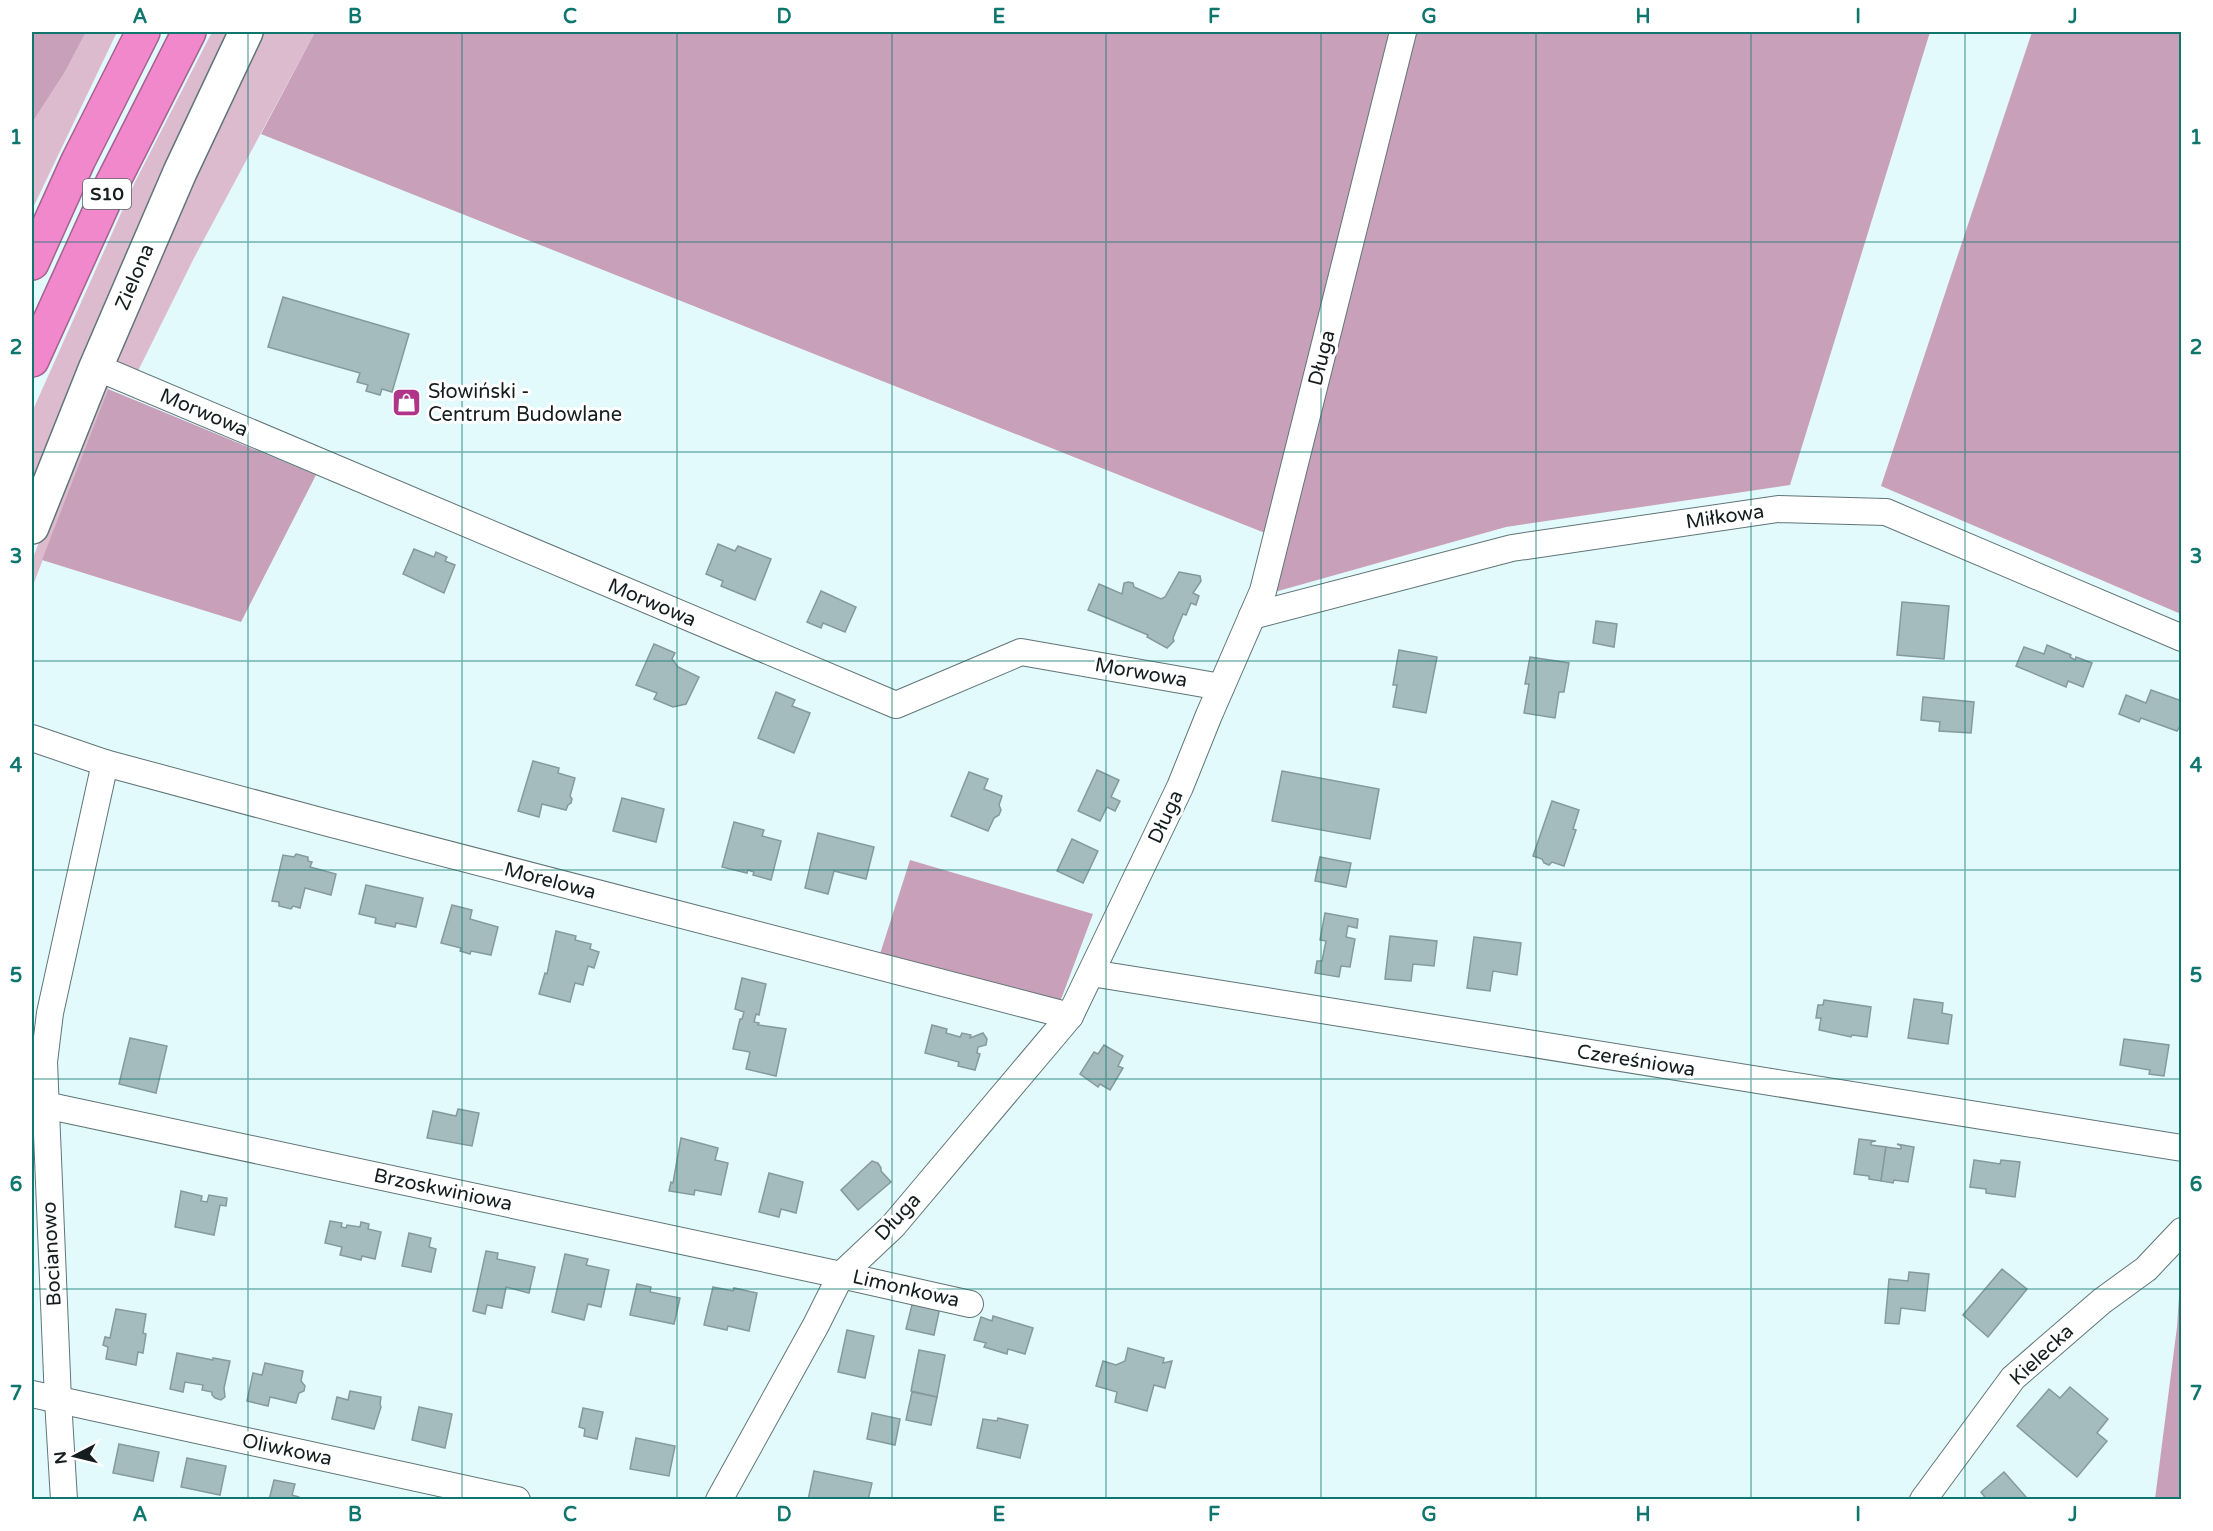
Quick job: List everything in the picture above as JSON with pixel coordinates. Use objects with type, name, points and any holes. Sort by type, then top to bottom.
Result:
[{"type":"highway","name":"S10","points":[[32,263],[78,161],[143,32]]},
{"type":"highway","name":"S10","points":[[32,360],[112,184],[189,32]]},
{"type":"street","name":"Zielona","points":[[32,527],[96,367],[180,172],[246,32]]},
{"type":"street","name":"Długa","points":[[719,1500],[816,1325],[841,1275],[893,1226],[1070,1016],[1180,787],[1263,591],[1403,32]]},
{"type":"street","name":"Morwowa","points":[[96,367],[896,705],[1021,652],[1221,687]]},
{"type":"street","name":"Miłkowa","points":[[1252,616],[1512,548],[1778,509],[1886,512],[2181,638]]},
{"type":"street","name":"Morelowa","points":[[32,738],[105,763],[340,826],[1070,1016]]},
{"type":"street","name":"Bocianowo","points":[[64,1500],[44,1062],[50,1013],[105,763]]},
{"type":"street","name":"Czereśniowa","points":[[1091,973],[2181,1149]]},
{"type":"street","name":"Brzoskwiniowa","points":[[45,1105],[841,1275]]},
{"type":"street","name":"Kielecka","points":[[1923,1500],[2013,1378],[2102,1301],[2146,1269],[2181,1232]]},
{"type":"street","name":"Limonkowa","points":[[841,1275],[970,1304]]},
{"type":"street","name":"Oliwkowa","points":[[32,1394],[517,1500]]},
{"type":"shaded area","points":[[32,32],[86,32],[65,72],[32,123]]},
{"type":"shaded area","points":[[86,32],[117,32],[32,210],[32,123],[65,72]]},
{"type":"shaded area","points":[[212,32],[236,32],[32,494],[32,412],[135,182]]},
{"type":"shaded area","points":[[262,32],[315,32],[194,258],[138,371],[118,363],[32,588],[32,560],[115,351]]},
{"type":"shaded area","points":[[315,32],[1930,32],[1790,485],[1506,527],[1271,593],[1285,541],[261,134]]},
{"type":"shaded area","points":[[2032,32],[2181,32],[2181,614],[1881,486]]},
{"type":"shaded area","points":[[108,389],[316,475],[241,622],[42,560]]},
{"type":"shaded area","points":[[910,860],[1093,914],[1060,1002],[880,954]]},
{"type":"shaded area","points":[[2181,1266],[2181,1499],[2155,1499],[2177,1327]]},
{"type":"building","points":[[283,297],[409,334],[392,392],[382,389],[380,395],[366,391],[368,385],[357,382],[360,373],[268,347]]},
{"type":"building","points":[[718,544],[735,551],[738,546],[771,559],[755,600],[721,586],[723,581],[706,574]]},
{"type":"building","points":[[414,549],[434,557],[436,552],[447,557],[445,561],[455,565],[444,593],[403,574]]},
{"type":"building","points":[[1179,572],[1200,576],[1201,581],[1193,593],[1199,596],[1196,605],[1191,603],[1186,615],[1183,614],[1173,638],[1174,641],[1167,648],[1147,637],[1148,635],[1088,610],[1099,584],[1122,594],[1124,583],[1133,583],[1134,587],[1161,599],[1165,597]]},
{"type":"building","points":[[821,591],[856,607],[845,632],[823,623],[821,628],[807,622]]},
{"type":"building","points":[[1902,602],[1949,606],[1944,659],[1897,655]]},
{"type":"building","points":[[1596,621],[1617,624],[1614,647],[1593,643]]},
{"type":"building","points":[[654,644],[675,653],[672,659],[678,667],[699,677],[686,704],[673,707],[654,699],[657,693],[636,685]]},
{"type":"building","points":[[2047,645],[2071,655],[2070,657],[2075,660],[2076,657],[2092,663],[2083,687],[2068,681],[2066,687],[2016,666],[2024,647],[2044,654]]},
{"type":"building","points":[[1399,650],[1437,657],[1426,713],[1393,707],[1397,685],[1393,685]]},
{"type":"building","points":[[1530,657],[1569,663],[1564,692],[1559,692],[1555,718],[1524,713],[1529,684],[1525,684]]},
{"type":"building","points":[[2151,690],[2182,701],[2182,723],[2177,731],[2141,718],[2139,722],[2119,714],[2126,695],[2146,703]]},
{"type":"building","points":[[776,692],[795,700],[792,706],[810,713],[794,753],[758,738]]},
{"type":"building","points":[[1923,697],[1974,702],[1971,733],[1939,731],[1940,722],[1921,720]]},
{"type":"building","points":[[533,761],[559,768],[558,773],[575,778],[570,796],[571,803],[566,810],[542,804],[539,817],[518,811]]},
{"type":"building","points":[[1097,770],[1119,780],[1111,797],[1120,801],[1115,811],[1107,807],[1100,821],[1078,811]]},
{"type":"building","points":[[1282,771],[1379,789],[1370,839],[1272,821]]},
{"type":"building","points":[[969,772],[988,779],[984,789],[1002,796],[999,815],[994,818],[988,831],[951,816]]},
{"type":"building","points":[[622,798],[664,809],[656,842],[613,831]]},
{"type":"building","points":[[1552,801],[1579,810],[1573,829],[1576,830],[1564,866],[1552,862],[1549,865],[1533,856]]},
{"type":"building","points":[[734,822],[764,830],[762,836],[781,841],[771,880],[753,875],[754,872],[748,870],[747,873],[722,867]]},
{"type":"building","points":[[818,833],[874,847],[866,879],[834,871],[828,894],[805,888]]},
{"type":"building","points":[[1072,839],[1098,851],[1083,883],[1057,871]]},
{"type":"building","points":[[296,854],[308,857],[308,861],[312,862],[310,867],[336,874],[331,895],[305,888],[300,908],[293,906],[291,909],[279,906],[279,902],[272,901],[283,855],[294,857]]},
{"type":"building","points":[[1320,857],[1351,863],[1346,887],[1315,881]]},
{"type":"building","points":[[366,885],[423,898],[416,927],[396,923],[395,927],[375,923],[376,918],[359,914]]},
{"type":"building","points":[[452,905],[472,910],[470,919],[498,927],[491,955],[471,951],[470,954],[460,951],[461,948],[441,943]]},
{"type":"building","points":[[1325,913],[1358,919],[1357,928],[1348,926],[1346,937],[1355,939],[1350,967],[1341,966],[1339,977],[1315,973],[1317,961],[1322,961],[1326,941],[1320,940]]},
{"type":"building","points":[[556,931],[576,936],[575,940],[591,944],[590,949],[599,952],[594,968],[588,966],[583,985],[575,983],[570,1002],[539,994],[545,973],[547,974]]},
{"type":"building","points":[[1390,936],[1437,941],[1434,966],[1413,964],[1411,981],[1385,979]]},
{"type":"building","points":[[1474,937],[1521,943],[1517,975],[1493,971],[1490,991],[1467,988]]},
{"type":"building","points":[[742,978],[766,984],[759,1015],[756,1014],[754,1022],[759,1023],[758,1025],[786,1029],[776,1076],[746,1069],[750,1052],[733,1049],[740,1019],[744,1012],[735,1009]]},
{"type":"building","points":[[1914,999],[1943,1003],[1942,1013],[1952,1015],[1948,1044],[1908,1038]]},
{"type":"building","points":[[1824,1000],[1871,1007],[1867,1037],[1852,1035],[1851,1037],[1819,1030],[1821,1018],[1816,1018],[1818,1005],[1823,1005]]},
{"type":"building","points":[[932,1025],[947,1029],[946,1033],[960,1037],[962,1033],[971,1035],[970,1038],[983,1033],[987,1039],[986,1045],[978,1047],[977,1053],[980,1054],[975,1070],[958,1066],[959,1062],[925,1053]]},
{"type":"building","points":[[130,1038],[167,1046],[156,1093],[119,1084]]},
{"type":"building","points":[[2124,1039],[2169,1045],[2164,1076],[2149,1074],[2150,1070],[2120,1065]]},
{"type":"building","points":[[1104,1045],[1123,1056],[1118,1066],[1123,1068],[1110,1090],[1100,1084],[1098,1087],[1080,1074],[1094,1052],[1098,1054]]},
{"type":"building","points":[[458,1109],[479,1113],[472,1146],[427,1138],[433,1111],[456,1116]]},
{"type":"building","points":[[681,1138],[718,1148],[715,1160],[728,1163],[721,1195],[695,1190],[694,1195],[669,1191],[671,1182],[673,1183]]},
{"type":"building","points":[[1859,1139],[1876,1141],[1871,1142],[1871,1145],[1886,1147],[1881,1181],[1869,1179],[1869,1176],[1854,1174]]},
{"type":"building","points":[[1897,1144],[1914,1147],[1908,1182],[1881,1181],[1886,1147],[1901,1149],[1901,1146]]},
{"type":"building","points":[[1974,1160],[2000,1164],[2001,1160],[2020,1162],[2015,1197],[1986,1193],[1986,1189],[1970,1187]]},
{"type":"building","points":[[872,1161],[878,1163],[881,1171],[891,1182],[858,1210],[841,1190]]},
{"type":"building","points":[[769,1173],[803,1182],[796,1213],[781,1209],[779,1217],[759,1212]]},
{"type":"building","points":[[181,1191],[202,1196],[201,1201],[207,1202],[209,1195],[227,1198],[226,1206],[220,1205],[214,1235],[175,1227]]},
{"type":"building","points":[[330,1221],[342,1223],[341,1227],[346,1228],[347,1225],[360,1227],[361,1222],[369,1224],[368,1229],[381,1232],[375,1259],[362,1256],[361,1260],[340,1255],[342,1247],[325,1243]]},
{"type":"building","points":[[409,1233],[431,1238],[429,1247],[436,1249],[431,1272],[402,1266]]},
{"type":"building","points":[[486,1251],[498,1253],[497,1259],[535,1267],[529,1293],[506,1287],[502,1308],[487,1305],[485,1314],[473,1311]]},
{"type":"building","points":[[565,1254],[588,1259],[586,1265],[609,1270],[601,1307],[588,1304],[584,1320],[552,1312]]},
{"type":"building","points":[[2002,1269],[2027,1289],[1988,1337],[1963,1315]]},
{"type":"building","points":[[1909,1272],[1929,1274],[1925,1311],[1901,1308],[1899,1324],[1885,1323],[1889,1279],[1908,1281]]},
{"type":"building","points":[[637,1284],[651,1287],[650,1292],[680,1298],[674,1324],[630,1315]]},
{"type":"building","points":[[713,1287],[733,1291],[734,1288],[757,1293],[749,1331],[728,1326],[727,1330],[704,1325]]},
{"type":"building","points":[[913,1301],[940,1307],[934,1335],[906,1329]]},
{"type":"building","points":[[116,1309],[146,1314],[143,1353],[138,1352],[136,1365],[106,1359],[108,1347],[103,1345],[105,1337],[110,1338]]},
{"type":"building","points":[[993,1316],[1033,1328],[1025,1354],[1008,1349],[1007,1354],[984,1347],[986,1343],[974,1340],[981,1317],[992,1321]]},
{"type":"building","points":[[847,1330],[874,1336],[865,1378],[838,1372]]},
{"type":"building","points":[[1128,1348],[1164,1358],[1163,1363],[1172,1361],[1165,1388],[1154,1385],[1147,1411],[1115,1402],[1117,1392],[1096,1386],[1103,1361],[1116,1365],[1125,1361]]},
{"type":"building","points":[[919,1350],[945,1355],[937,1397],[911,1391]]},
{"type":"building","points":[[177,1353],[230,1361],[224,1388],[225,1397],[221,1400],[215,1398],[212,1392],[202,1390],[203,1385],[185,1382],[183,1392],[170,1389]]},
{"type":"building","points":[[265,1363],[303,1371],[301,1381],[305,1386],[304,1391],[299,1393],[296,1403],[270,1397],[268,1406],[247,1401],[253,1373],[262,1375]]},
{"type":"building","points":[[2070,1387],[2108,1419],[2097,1433],[2107,1441],[2077,1477],[2017,1426],[2049,1389],[2060,1398]]},
{"type":"building","points":[[350,1391],[381,1397],[381,1407],[374,1429],[332,1419],[337,1397],[348,1400]]},
{"type":"building","points":[[912,1392],[937,1397],[931,1425],[906,1420]]},
{"type":"building","points":[[419,1407],[452,1414],[445,1448],[412,1440]]},
{"type":"building","points":[[583,1408],[603,1412],[597,1439],[584,1436],[585,1429],[579,1427]]},
{"type":"building","points":[[872,1413],[900,1419],[895,1445],[867,1439]]},
{"type":"building","points":[[998,1418],[1028,1425],[1020,1458],[977,1448],[983,1419],[997,1421]]},
{"type":"building","points":[[636,1438],[675,1446],[669,1476],[630,1469]]},
{"type":"building","points":[[119,1444],[159,1452],[153,1481],[113,1473]]},
{"type":"building","points":[[187,1458],[226,1466],[220,1495],[181,1487]]},
{"type":"building","points":[[814,1471],[872,1483],[868,1500],[808,1500]]},
{"type":"building","points":[[2004,1472],[2027,1498],[2026,1500],[1987,1500],[1981,1492]]},
{"type":"building","points":[[274,1480],[295,1484],[292,1495],[299,1497],[299,1500],[269,1500]]},
{"type":"place","name":"Słowiński - Centrum Budowlane","points":[[407,403]]}]
